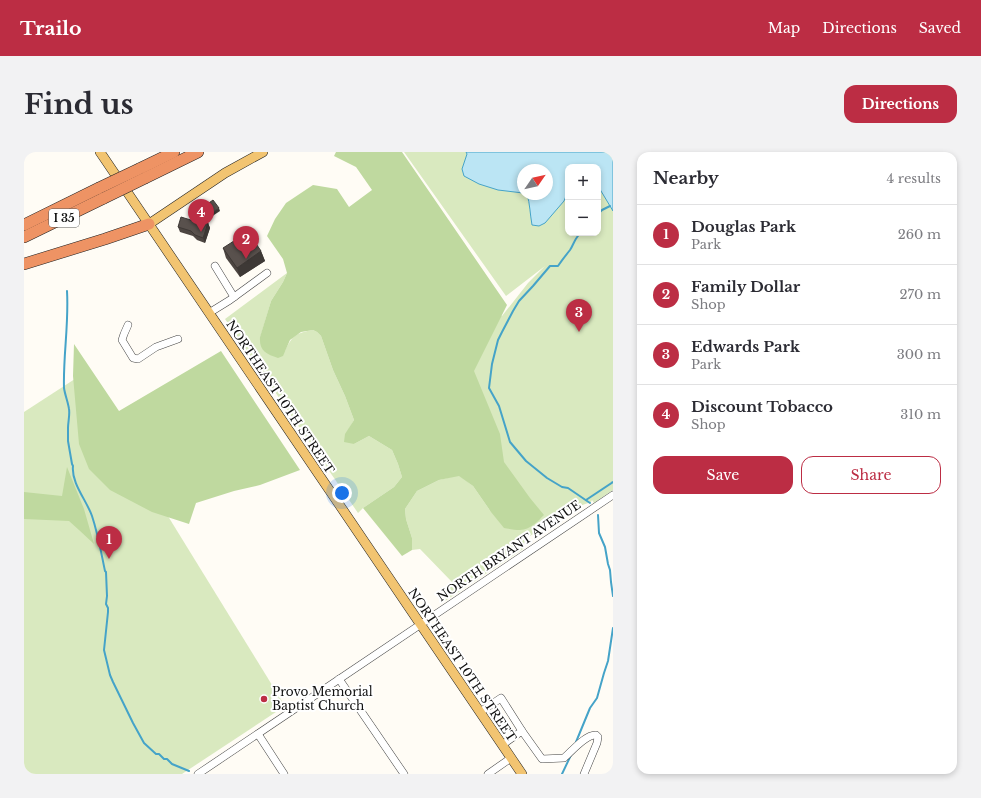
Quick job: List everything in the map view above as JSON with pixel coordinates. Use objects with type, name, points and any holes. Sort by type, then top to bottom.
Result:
[{"type":"highway","name":"I 35","points":[[142,173],[174,152]]},
{"type":"highway","name":"I 35","points":[[24,238],[102,193],[142,173],[198,152]]},
{"type":"highway","name":"I 35","points":[[24,224],[102,193]]},
{"type":"highway","points":[[24,264],[149,224]]},
{"type":"main road","name":"NORTHEAST 10TH STREET","points":[[100,152],[522,774]]},
{"type":"main road","points":[[149,224],[225,173],[263,152]]},
{"type":"street","points":[[215,266],[234,296]]},
{"type":"street","points":[[209,313],[267,273]]},
{"type":"street","points":[[128,326],[122,340],[134,358],[138,359],[156,347],[178,339]]},
{"type":"street","name":"NORTH BRYANT AVENUE","points":[[198,774],[613,494]]},
{"type":"street","points":[[339,680],[404,774]]},
{"type":"street","points":[[480,712],[501,698],[522,731],[542,758],[564,758],[585,738],[592,734],[596,735],[598,737],[597,743],[584,774]]},
{"type":"street","points":[[502,745],[522,731]]},
{"type":"street","points":[[258,734],[284,774]]},
{"type":"street","points":[[488,774],[511,758]]},
{"type":"green space","points":[[336,152],[402,152],[507,305],[474,371],[500,434],[504,462],[544,515],[530,527],[524,530],[504,528],[473,486],[459,476],[439,480],[417,491],[405,509],[406,519],[412,538],[412,550],[402,556],[363,508],[394,487],[402,477],[398,464],[392,450],[369,436],[354,444],[344,442],[345,434],[354,420],[333,370],[321,336],[313,330],[301,332],[290,340],[283,356],[278,358],[270,355],[262,349],[260,337],[271,301],[287,273],[283,259],[267,236],[275,219],[286,203],[313,185],[337,189],[349,207],[372,190],[356,167],[334,156]]},
{"type":"green space","points":[[404,152],[613,152],[613,490],[594,503],[592,500],[591,502],[547,519],[542,528],[530,536],[527,531],[523,549],[445,601],[439,593],[452,582],[420,549],[412,550],[412,538],[406,519],[405,509],[417,491],[439,480],[459,475],[473,486],[491,512],[481,493],[468,307],[502,316],[528,283],[545,266],[506,296]]},
{"type":"green space","points":[[287,273],[271,301],[260,338],[285,351],[290,341],[299,334],[313,330],[317,332],[321,336],[333,370],[354,420],[346,434],[354,444],[369,436],[392,450],[402,477],[394,487],[358,513],[225,319]]},
{"type":"green space","points":[[74,344],[119,411],[221,351],[300,470],[260,485],[234,491],[196,503],[189,524],[152,512],[110,490],[89,469],[79,444],[73,376]]},
{"type":"green space","points":[[81,375],[285,706],[182,774],[24,774],[24,412]]},
{"type":"green space","points":[[67,467],[84,509],[94,544],[69,521],[24,519],[24,492],[62,496]]},
{"type":"water","points":[[466,152],[613,152],[613,211],[601,191],[601,164],[565,164],[564,201],[545,223],[539,226],[532,225],[528,200],[553,200],[553,164],[517,164],[517,192],[498,190],[479,184],[464,176],[462,169],[467,154]]},
{"type":"building","points":[[213,200],[219,208],[207,216],[202,208]]},
{"type":"building","points":[[181,217],[208,223],[203,238],[195,235],[191,231],[178,227]]},
{"type":"building","points":[[248,232],[261,251],[237,268],[223,248]]},
{"type":"waterway","points":[[601,211],[610,206]]},
{"type":"waterway","points":[[577,236],[570,250],[558,266],[550,266],[519,301],[513,311],[498,340],[492,364],[489,388],[499,406],[510,442],[526,461],[547,478],[562,487],[568,488],[590,503]]},
{"type":"waterway","points":[[67,291],[64,388],[69,406],[68,441],[74,479],[90,510],[98,536],[106,572],[106,604],[108,612],[104,650],[110,675],[144,743],[156,754],[159,754],[172,764],[189,771]]},
{"type":"waterway","points":[[586,500],[613,482]]},
{"type":"waterway","points":[[598,515],[599,533],[605,547],[610,570],[613,596]]},
{"type":"waterway","points":[[576,742],[590,708],[597,698],[608,661],[613,628]]},
{"type":"waterway","points":[[562,774],[571,755]]},
{"type":"place","name":"Discount Tobacco","points":[[201,232]]},
{"type":"place","name":"Family Dollar","points":[[246,259]]},
{"type":"place","name":"Edwards Park","points":[[579,332]]},
{"type":"place","name":"Douglas Park","points":[[109,559]]},
{"type":"place","name":"Provo Memorial Baptist Church","points":[[264,699]]}]
